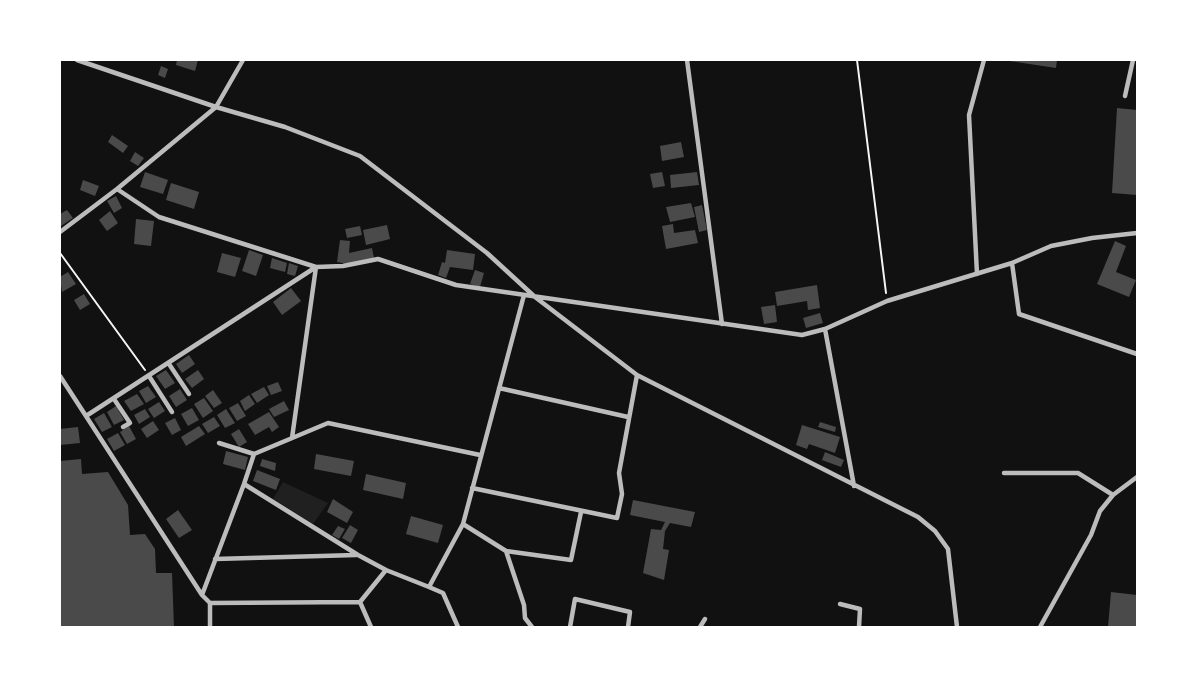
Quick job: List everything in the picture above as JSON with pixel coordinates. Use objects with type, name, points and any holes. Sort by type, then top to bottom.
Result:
[{"type":"street","points":[[77,60],[285,128],[360,156],[487,253],[535,297],[637,375],[918,517],[936,531],[948,549],[957,627]]},
{"type":"street","points":[[60,232],[216,107],[243,60]]},
{"type":"street","points":[[687,60],[722,324]]},
{"type":"street","points":[[977,274],[969,115],[984,60]]},
{"type":"street","points":[[1125,96],[1133,60]]},
{"type":"street","points":[[116,189],[159,217],[256,246],[316,267],[343,266],[378,259],[456,285],[802,335],[825,329],[887,301],[1012,263],[1051,246],[1092,238],[1137,233]]},
{"type":"street","points":[[1012,263],[1019,314],[1137,354]]},
{"type":"street","points":[[86,416],[316,267]]},
{"type":"street","points":[[292,438],[316,267]]},
{"type":"street","points":[[429,587],[463,524],[524,295]]},
{"type":"street","points":[[825,329],[854,486]]},
{"type":"street","points":[[169,364],[189,394]]},
{"type":"street","points":[[472,488],[617,518],[622,494],[619,473],[637,375]]},
{"type":"street","points":[[60,376],[202,594],[210,603],[210,627]]},
{"type":"street","points":[[150,376],[172,412]]},
{"type":"street","points":[[60,390],[67,386]]},
{"type":"street","points":[[499,388],[628,417]]},
{"type":"street","points":[[114,399],[130,423],[123,427]]},
{"type":"street","points":[[219,443],[254,454],[328,423],[480,455]]},
{"type":"street","points":[[202,594],[254,454]]},
{"type":"street","points":[[1004,473],[1078,473],[1113,495]]},
{"type":"street","points":[[1040,627],[1091,535],[1100,511],[1113,495],[1137,477]]},
{"type":"street","points":[[244,484],[358,555],[386,570],[443,594],[458,627]]},
{"type":"street","points":[[463,524],[506,551],[571,560],[581,512]]},
{"type":"street","points":[[506,551],[524,605],[525,618],[532,627]]},
{"type":"street","points":[[216,559],[358,555]]},
{"type":"street","points":[[360,602],[386,570]]},
{"type":"street","points":[[570,627],[575,599],[630,612],[628,627]]},
{"type":"street","points":[[210,603],[360,602]]},
{"type":"street","points":[[360,602],[370,627]]},
{"type":"street","points":[[840,604],[860,609],[859,627]]},
{"type":"street","points":[[700,627],[704,619]]},
{"type":"path","points":[[857,60],[887,301]]},
{"type":"path","points":[[60,253],[150,376]]},
{"type":"shaded area","points":[[283,482],[328,503],[313,524],[273,499]]},
{"type":"building","points":[[177,60],[198,60],[195,71],[176,65]]},
{"type":"building","points":[[1003,60],[1057,60],[1056,68]]},
{"type":"building","points":[[161,66],[168,69],[165,78],[158,75]]},
{"type":"building","points":[[1117,108],[1137,110],[1137,195],[1112,193]]},
{"type":"building","points":[[112,135],[128,146],[123,153],[108,142]]},
{"type":"building","points":[[681,142],[684,157],[662,161],[660,146]]},
{"type":"building","points":[[135,152],[144,158],[138,166],[130,161]]},
{"type":"building","points":[[145,172],[168,180],[163,194],[140,187]]},
{"type":"building","points":[[662,172],[665,186],[653,188],[650,174]]},
{"type":"building","points":[[697,172],[699,185],[671,188],[670,175]]},
{"type":"building","points":[[83,180],[99,186],[95,196],[80,190]]},
{"type":"building","points":[[171,183],[199,192],[194,209],[166,200]]},
{"type":"building","points":[[116,196],[122,208],[114,213],[107,201]]},
{"type":"building","points":[[691,203],[695,217],[670,222],[666,207]]},
{"type":"building","points":[[702,205],[707,230],[699,232],[694,207]]},
{"type":"building","points":[[67,210],[73,218],[61,226],[60,214]]},
{"type":"building","points":[[110,211],[118,223],[107,231],[99,220]]},
{"type":"building","points":[[136,219],[154,221],[151,246],[134,244]]},
{"type":"building","points":[[673,224],[674,233],[695,230],[698,243],[666,249],[662,226]]},
{"type":"building","points":[[387,225],[390,239],[366,245],[363,230]]},
{"type":"building","points":[[360,226],[362,235],[347,238],[345,229]]},
{"type":"building","points":[[340,240],[350,241],[349,253],[372,248],[374,258],[347,264],[337,262]]},
{"type":"building","points":[[1115,241],[1126,246],[1116,272],[1136,280],[1129,297],[1097,284]]},
{"type":"building","points":[[249,250],[263,255],[256,276],[242,271]]},
{"type":"building","points":[[447,250],[475,254],[473,270],[450,267],[446,278],[438,275],[442,262],[445,263]]},
{"type":"building","points":[[222,253],[241,258],[235,277],[217,272]]},
{"type":"building","points":[[272,258],[287,263],[285,272],[270,268]]},
{"type":"building","points":[[289,263],[298,266],[295,276],[287,274]]},
{"type":"building","points":[[475,270],[484,273],[480,287],[470,284]]},
{"type":"building","points":[[68,272],[76,284],[62,292],[60,277]]},
{"type":"building","points":[[817,285],[820,308],[808,310],[807,301],[777,306],[775,292]]},
{"type":"building","points":[[291,288],[301,301],[282,315],[273,302]]},
{"type":"building","points":[[84,294],[90,304],[80,310],[74,300]]},
{"type":"building","points":[[775,305],[777,322],[764,324],[761,307]]},
{"type":"building","points":[[820,313],[823,323],[806,328],[803,318]]},
{"type":"building","points":[[189,355],[195,364],[182,373],[176,364]]},
{"type":"building","points":[[166,370],[175,383],[165,389],[156,376]]},
{"type":"building","points":[[198,370],[204,379],[192,388],[185,379]]},
{"type":"building","points":[[278,382],[282,391],[271,395],[267,386]]},
{"type":"building","points":[[148,386],[156,397],[146,403],[139,391]]},
{"type":"building","points":[[264,387],[269,395],[257,403],[251,394]]},
{"type":"building","points":[[180,389],[187,400],[176,407],[169,396]]},
{"type":"building","points":[[213,390],[222,403],[214,408],[205,396]]},
{"type":"building","points":[[137,394],[144,404],[131,411],[124,401]]},
{"type":"building","points":[[249,395],[255,404],[245,411],[240,401]]},
{"type":"building","points":[[204,398],[213,411],[203,418],[194,404]]},
{"type":"building","points":[[284,401],[289,410],[274,417],[269,409]]},
{"type":"building","points":[[159,402],[165,411],[154,418],[148,409]]},
{"type":"building","points":[[238,403],[246,416],[237,421],[229,408]]},
{"type":"building","points":[[116,406],[124,420],[114,425],[107,412]]},
{"type":"building","points":[[192,408],[199,420],[188,426],[181,414]]},
{"type":"building","points":[[145,409],[150,417],[139,424],[134,415]]},
{"type":"building","points":[[226,409],[235,423],[225,428],[217,415]]},
{"type":"building","points":[[269,412],[279,427],[272,432],[269,427],[255,435],[248,424]]},
{"type":"building","points":[[104,413],[112,427],[102,432],[94,419]]},
{"type":"building","points":[[214,417],[220,426],[208,433],[202,424]]},
{"type":"building","points":[[175,418],[181,430],[172,435],[165,423]]},
{"type":"building","points":[[153,421],[159,430],[147,438],[141,429]]},
{"type":"building","points":[[820,422],[836,427],[835,432],[818,427]]},
{"type":"building","points":[[802,425],[840,437],[835,453],[809,444],[807,449],[796,445]]},
{"type":"building","points":[[129,426],[136,439],[127,444],[120,432]]},
{"type":"building","points":[[199,426],[205,434],[186,446],[181,437]]},
{"type":"building","points":[[78,427],[80,443],[60,445],[60,429]]},
{"type":"building","points":[[239,429],[247,442],[239,447],[231,434]]},
{"type":"building","points":[[118,433],[125,445],[114,451],[107,439]]},
{"type":"building","points":[[226,451],[248,457],[245,470],[223,464]]},
{"type":"building","points":[[825,452],[844,460],[841,467],[822,460]]},
{"type":"building","points":[[316,454],[354,461],[351,476],[314,469]]},
{"type":"building","points":[[81,459],[82,474],[108,472],[128,505],[130,535],[145,534],[155,549],[156,573],[172,573],[174,627],[60,627],[60,461]]},
{"type":"building","points":[[262,459],[276,463],[275,471],[260,466]]},
{"type":"building","points":[[257,470],[280,479],[276,490],[253,481]]},
{"type":"building","points":[[366,474],[406,483],[403,499],[363,490]]},
{"type":"building","points":[[333,499],[353,512],[347,523],[327,512]]},
{"type":"building","points":[[633,500],[695,512],[691,527],[670,523],[665,531],[663,549],[669,550],[664,580],[643,573],[651,529],[661,530],[665,522],[630,515]]},
{"type":"building","points":[[178,510],[192,530],[179,538],[166,519]]},
{"type":"building","points":[[411,516],[443,525],[438,543],[406,534]]},
{"type":"building","points":[[350,525],[358,530],[351,543],[342,538]]},
{"type":"building","points":[[338,526],[345,529],[339,539],[332,535]]},
{"type":"building","points":[[1111,592],[1137,595],[1137,627],[1108,627]]}]
